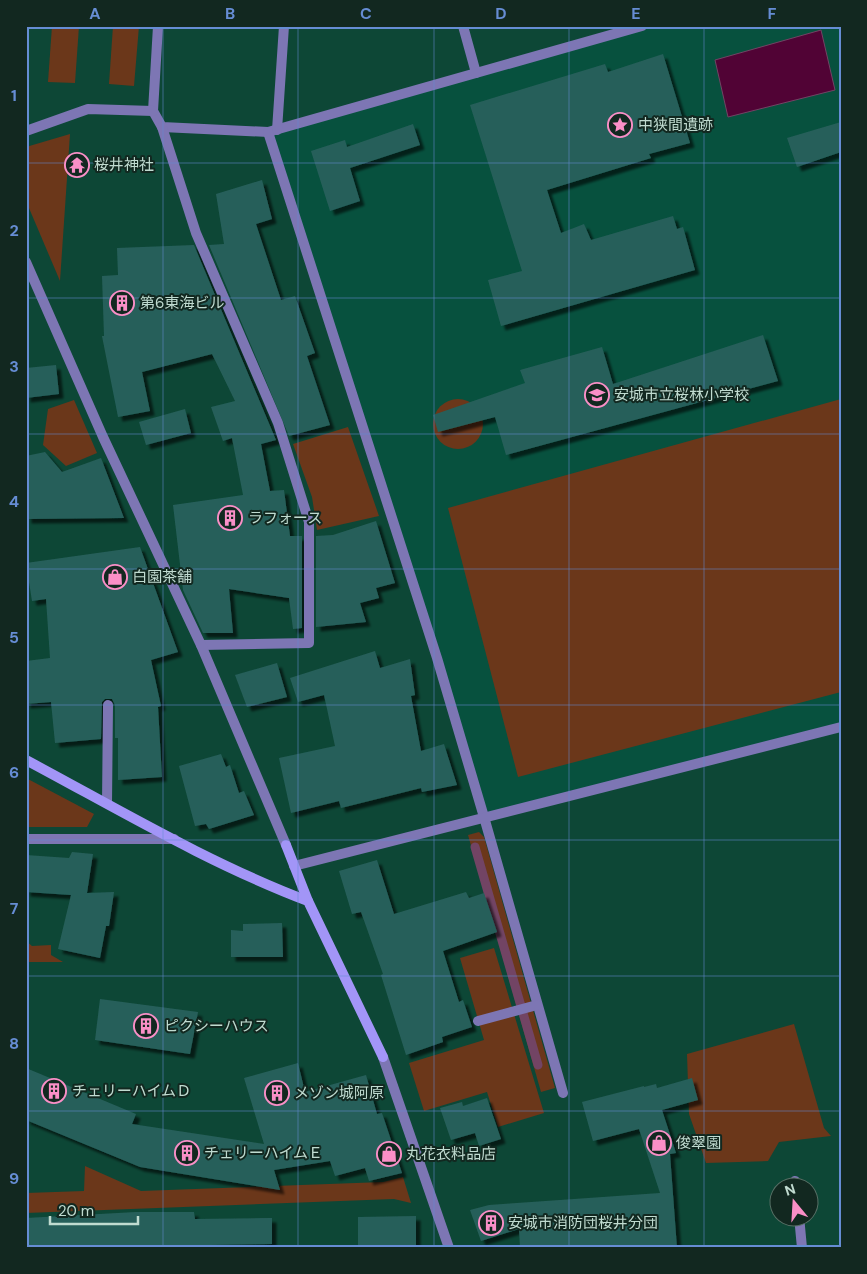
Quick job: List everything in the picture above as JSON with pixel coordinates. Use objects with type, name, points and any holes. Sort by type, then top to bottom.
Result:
[{"type":"street","points":[[158,26],[153,111],[162,127],[196,233],[278,423],[309,522],[309,642],[201,644]]},
{"type":"street","points":[[284,26],[273,131],[437,658],[563,1093]]},
{"type":"street","points":[[463,26],[476,73]]},
{"type":"street","points":[[162,127],[273,131],[642,26]]},
{"type":"street","points":[[26,131],[88,109],[153,111]]},
{"type":"street","points":[[26,262],[103,437],[201,644],[308,901],[383,1057],[450,1248]]},
{"type":"street","points":[[107,803],[108,705]]},
{"type":"street","points":[[294,866],[841,727]]},
{"type":"street","points":[[26,760],[174,840],[264,884],[308,901]]},
{"type":"street","points":[[26,839],[174,840]]},
{"type":"street","points":[[478,1021],[537,1005]]},
{"type":"street","points":[[800,1226],[802,1248]]},
{"type":"shaded area","points":[[52,26],[79,26],[75,83],[48,82]]},
{"type":"shaded area","points":[[113,26],[139,26],[134,86],[109,84]]},
{"type":"shaded area","name":"安城市立桜林小学校","points":[[642,26],[841,26],[841,723],[484,817],[268,132]]},
{"type":"shaded area","points":[[821,30],[835,90],[728,117],[715,60]]},
{"type":"shaded area","points":[[70,134],[60,281],[26,201],[26,147]]},
{"type":"shaded area","points":[[458,399],[472,403],[479,410],[483,424],[479,438],[472,445],[458,449],[444,445],[437,438],[433,424],[437,410],[444,403]]},
{"type":"shaded area","points":[[841,399],[841,692],[518,777],[448,508]]},
{"type":"shaded area","points":[[74,400],[97,453],[66,466],[43,445],[48,409]]},
{"type":"shaded area","points":[[348,427],[379,516],[317,530],[312,497],[293,444]]},
{"type":"shaded area","points":[[26,778],[94,814],[87,827],[26,827]]},
{"type":"shaded area","points":[[479,832],[484,837],[555,1088],[541,1092],[468,835]]},
{"type":"shaded area","points":[[26,941],[32,946],[51,945],[51,955],[63,962],[26,962]]},
{"type":"shaded area","points":[[494,948],[544,1113],[498,1127],[487,1092],[424,1111],[409,1063],[484,1040],[460,958]]},
{"type":"shaded area","points":[[794,1024],[824,1128],[831,1136],[779,1142],[768,1161],[706,1163],[689,1114],[687,1054]]},
{"type":"shaded area","points":[[85,1166],[141,1191],[383,1182],[403,1177],[411,1203],[394,1199],[26,1213],[26,1193],[84,1191]]},
{"type":"building","points":[[663,54],[690,143],[649,154],[651,158],[547,190],[561,233],[584,224],[591,240],[673,216],[677,229],[683,227],[695,270],[501,326],[488,280],[522,271],[470,105],[605,64],[608,72]]},
{"type":"building","points":[[841,122],[841,152],[797,167],[787,138]]},
{"type":"building","points":[[413,124],[420,145],[350,168],[360,201],[330,211],[311,151],[345,140],[347,147]]},
{"type":"building","points":[[262,180],[272,219],[256,224],[281,300],[295,296],[315,353],[307,356],[330,425],[289,436],[209,245],[224,244],[216,194]]},
{"type":"building","points":[[194,245],[276,440],[261,444],[270,491],[284,490],[290,536],[302,536],[302,628],[293,629],[289,598],[229,589],[233,633],[203,633],[183,590],[173,505],[243,495],[232,438],[223,441],[211,407],[235,401],[212,354],[142,372],[150,411],[118,417],[102,336],[104,336],[102,276],[118,275],[117,248]]},
{"type":"building","points":[[763,335],[778,381],[506,455],[495,417],[438,432],[433,415],[525,383],[520,370],[602,347],[613,384]]},
{"type":"building","points":[[56,365],[59,394],[26,398],[26,368]]},
{"type":"building","points":[[185,409],[191,433],[146,445],[139,422]]},
{"type":"building","points":[[45,452],[62,472],[101,458],[124,518],[27,519],[26,456]]},
{"type":"building","points":[[376,521],[395,583],[376,588],[379,598],[360,603],[366,622],[316,627],[316,536],[333,535]]},
{"type":"building","points":[[140,547],[178,652],[151,660],[161,706],[158,707],[162,777],[118,780],[118,738],[115,738],[115,705],[112,699],[105,699],[102,702],[101,739],[55,743],[51,702],[26,704],[26,661],[50,658],[46,599],[32,601],[26,563]]},
{"type":"building","points":[[375,651],[380,668],[410,659],[415,695],[411,696],[421,751],[444,744],[457,785],[422,792],[421,788],[341,808],[339,801],[291,813],[279,758],[335,746],[324,695],[298,702],[290,678]]},
{"type":"building","points":[[277,663],[287,697],[247,707],[235,675]]},
{"type":"building","points":[[221,754],[226,767],[230,765],[239,793],[244,791],[254,815],[209,829],[206,824],[195,826],[179,766]]},
{"type":"building","points":[[72,852],[93,854],[87,893],[114,892],[109,926],[106,926],[100,958],[58,949],[71,895],[26,892],[26,855],[69,858]]},
{"type":"building","points":[[377,860],[394,914],[466,892],[469,898],[484,893],[497,932],[443,951],[459,1002],[463,1000],[472,1027],[442,1037],[443,1042],[406,1055],[381,975],[383,974],[361,912],[352,914],[339,871]]},
{"type":"building","points":[[282,923],[283,957],[231,957],[231,930],[243,931],[243,924]]},
{"type":"building","name":"ピクシーハウス","points":[[100,999],[198,1012],[190,1054],[95,1040]]},
{"type":"building","points":[[298,1063],[305,1092],[366,1075],[377,1114],[382,1113],[402,1173],[369,1181],[365,1168],[335,1176],[330,1161],[274,1170],[280,1190],[140,1167],[26,1120],[26,1068],[136,1114],[132,1124],[264,1144],[244,1078]]},
{"type":"building","points":[[692,1078],[698,1100],[662,1110],[676,1153],[670,1154],[677,1248],[520,1248],[519,1229],[481,1241],[470,1210],[489,1205],[660,1193],[639,1129],[593,1141],[582,1102],[644,1086],[656,1084],[657,1088]]},
{"type":"building","points":[[487,1098],[501,1139],[479,1146],[475,1133],[451,1140],[440,1108],[462,1102],[463,1106]]},
{"type":"building","points":[[136,1212],[194,1212],[195,1219],[272,1218],[272,1244],[26,1248],[26,1218]]},
{"type":"building","points":[[416,1216],[416,1248],[358,1248],[358,1217]]},
{"type":"waterway","points":[[475,847],[538,1065]]},
{"type":"place","name":"中狭間遺跡","points":[[620,125]]},
{"type":"place","name":"桜井神社","points":[[77,165]]},
{"type":"place","name":"第6東海ビル","points":[[122,303]]},
{"type":"place","name":"安城市立桜林小学校","points":[[597,395]]},
{"type":"place","name":"ラフォース","points":[[230,518]]},
{"type":"place","name":"白園茶舗","points":[[115,577]]},
{"type":"place","name":"ピクシーハウス","points":[[146,1026]]},
{"type":"place","name":"チェリーハイムＤ","points":[[54,1091]]},
{"type":"place","name":"メゾン城阿原","points":[[277,1093]]},
{"type":"place","name":"俊翠園","points":[[659,1143]]},
{"type":"place","name":"チェリーハイムＥ","points":[[187,1153]]},
{"type":"place","name":"丸花衣料品店","points":[[389,1154]]},
{"type":"place","name":"安城市消防団桜井分団","points":[[491,1223]]}]
